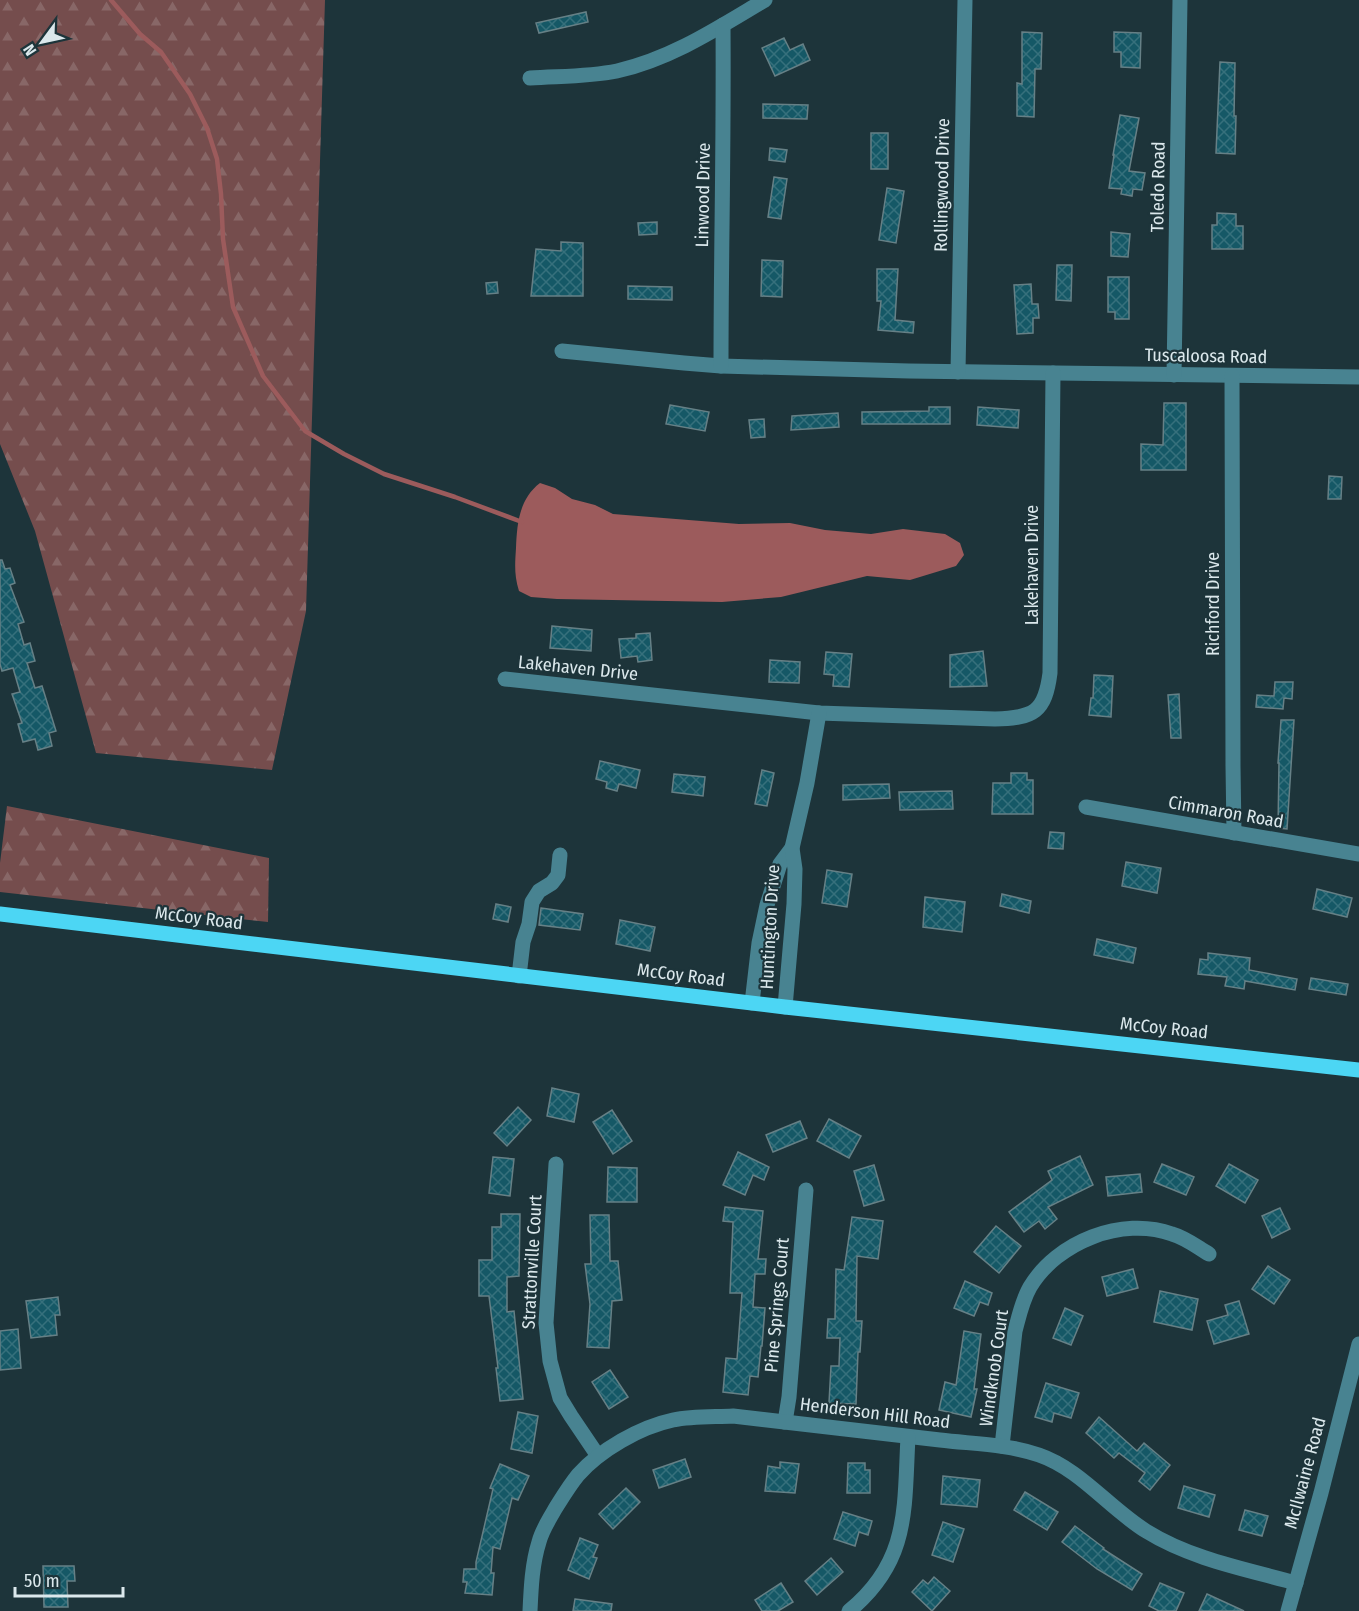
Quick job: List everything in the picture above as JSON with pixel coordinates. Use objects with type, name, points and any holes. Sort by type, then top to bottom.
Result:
[{"type":"main road","name":"McCoy Road","points":[[0,914],[785,1007],[1359,1070]]},
{"type":"street","points":[[530,78],[616,71],[641,64],[691,44],[765,0]]},
{"type":"street","name":"Rollingwood Drive","points":[[958,372],[965,0]]},
{"type":"street","name":"Toledo Road","points":[[1174,375],[1180,0]]},
{"type":"street","name":"Linwood Drive","points":[[721,366],[723,25]]},
{"type":"street","points":[[562,351],[721,366],[909,372],[1053,373]]},
{"type":"street","name":"Tuscaloosa Road","points":[[1053,373],[1359,377]]},
{"type":"street","name":"Lakehaven Drive","points":[[505,679],[819,713],[1014,718],[1027,716],[1038,709],[1043,702],[1048,691],[1050,673],[1053,373]]},
{"type":"street","name":"Richford Drive","points":[[1232,376],[1234,833]]},
{"type":"street","name":"Huntington Drive","points":[[785,1007],[794,904],[795,869],[792,848],[807,783],[819,713]]},
{"type":"street","name":"Cimmaron Road","points":[[1086,807],[1359,854]]},
{"type":"street","name":"Huntington Drive","points":[[752,1003],[759,943],[772,883],[780,864],[792,848]]},
{"type":"street","points":[[519,976],[523,942],[529,924],[532,902],[539,891],[552,883],[558,875],[560,855]]},
{"type":"street","name":"Strattonville Court","points":[[556,1164],[546,1323],[550,1361],[560,1398],[598,1456]]},
{"type":"street","name":"Pine Springs Court","points":[[785,1422],[806,1190]]},
{"type":"street","name":"Windknob Court","points":[[1002,1446],[1015,1331],[1023,1301],[1041,1273],[1062,1253],[1098,1234],[1133,1228],[1172,1233],[1209,1254]]},
{"type":"street","name":"McIlwaine Road","points":[[1288,1611],[1359,1344]]},
{"type":"street","name":"Henderson Hill Road","points":[[530,1611],[534,1566],[543,1530],[562,1497],[579,1474],[598,1456],[651,1426],[675,1420],[733,1416],[1002,1446],[1040,1455],[1061,1465],[1137,1525],[1168,1543],[1197,1555],[1296,1583]]},
{"type":"street","points":[[849,1611],[864,1599],[878,1581],[889,1564],[898,1541],[904,1507],[908,1437]]},
{"type":"green space","points":[[0,0],[325,0],[306,611],[272,770],[96,753],[35,531],[0,444]]},
{"type":"green space","points":[[7,806],[269,858],[268,922],[0,892],[0,863]]},
{"type":"shaded area","points":[[540,483],[555,488],[572,499],[595,505],[613,514],[739,524],[790,523],[825,530],[871,534],[903,529],[945,534],[960,543],[964,555],[956,566],[910,580],[867,576],[781,597],[722,602],[531,597],[519,591],[517,585],[516,539],[523,504]]},
{"type":"building","points":[[586,12],[588,22],[539,33],[536,23]]},
{"type":"building","points":[[1022,32],[1042,33],[1041,69],[1035,69],[1034,117],[1017,116],[1017,83],[1022,84]]},
{"type":"building","points":[[1114,32],[1141,33],[1140,68],[1121,67],[1121,52],[1114,52]]},
{"type":"building","points":[[784,38],[790,50],[803,44],[810,60],[775,76],[762,48]]},
{"type":"building","points":[[1220,62],[1235,63],[1235,154],[1216,153]]},
{"type":"building","points":[[763,104],[808,105],[807,119],[763,118]]},
{"type":"building","points":[[1120,115],[1139,118],[1129,171],[1145,173],[1142,190],[1133,189],[1132,196],[1121,194],[1122,189],[1109,188]]},
{"type":"building","points":[[871,133],[888,133],[888,169],[871,169]]},
{"type":"building","points":[[770,148],[787,150],[785,162],[769,160]]},
{"type":"building","points":[[774,177],[787,179],[781,219],[768,217]]},
{"type":"building","points":[[887,188],[904,191],[896,243],[879,240]]},
{"type":"building","points":[[1217,213],[1236,214],[1236,226],[1243,226],[1243,249],[1212,249],[1212,225],[1217,225]]},
{"type":"building","points":[[657,222],[657,234],[639,235],[638,223]]},
{"type":"building","points":[[1111,232],[1130,234],[1128,257],[1111,256]]},
{"type":"building","points":[[561,242],[583,243],[583,296],[531,296],[536,249],[561,251]]},
{"type":"building","points":[[762,260],[783,261],[782,297],[761,296]]},
{"type":"building","points":[[1057,265],[1072,265],[1071,301],[1056,300]]},
{"type":"building","points":[[877,269],[898,269],[895,320],[914,322],[913,333],[878,330],[881,301],[877,301]]},
{"type":"building","points":[[1108,277],[1129,277],[1129,319],[1115,319],[1115,312],[1108,312]]},
{"type":"building","points":[[497,282],[498,293],[487,294],[486,283]]},
{"type":"building","points":[[1031,284],[1032,304],[1038,304],[1039,318],[1033,318],[1033,333],[1017,334],[1014,285]]},
{"type":"building","points":[[628,286],[672,287],[672,300],[628,299]]},
{"type":"building","points":[[1164,403],[1186,403],[1186,470],[1141,470],[1141,444],[1163,445]]},
{"type":"building","points":[[670,405],[709,412],[705,431],[666,424]]},
{"type":"building","points":[[929,407],[950,407],[950,424],[862,424],[862,412],[929,411]]},
{"type":"building","points":[[978,407],[1019,410],[1018,428],[977,425]]},
{"type":"building","points":[[838,413],[839,427],[791,430],[792,416]]},
{"type":"building","points":[[764,419],[765,437],[751,438],[749,420]]},
{"type":"building","points":[[1329,476],[1342,477],[1341,499],[1328,499]]},
{"type":"building","points":[[0,560],[5,569],[10,568],[15,583],[10,585],[24,622],[18,624],[24,645],[30,643],[35,661],[27,663],[35,688],[42,686],[56,731],[49,733],[52,746],[38,750],[35,739],[23,742],[18,724],[22,723],[12,694],[20,692],[13,668],[2,671],[0,664]]},
{"type":"building","points":[[552,626],[592,630],[591,651],[550,648]]},
{"type":"building","points":[[650,633],[652,660],[638,662],[637,656],[621,658],[619,639],[636,638],[636,634]]},
{"type":"building","points":[[983,651],[987,686],[950,687],[950,655]]},
{"type":"building","points":[[826,652],[852,654],[849,687],[833,686],[834,675],[824,674]]},
{"type":"building","points":[[770,660],[800,662],[799,683],[769,682]]},
{"type":"building","points":[[1094,675],[1113,676],[1111,717],[1089,715],[1091,698],[1093,698]]},
{"type":"building","points":[[1275,682],[1293,682],[1292,699],[1284,698],[1283,709],[1256,707],[1257,695],[1274,696]]},
{"type":"building","points":[[1179,694],[1181,738],[1171,738],[1168,695]]},
{"type":"building","points":[[1281,720],[1294,720],[1287,829],[1278,828],[1278,763]]},
{"type":"building","points":[[600,761],[640,770],[636,788],[619,784],[617,791],[606,788],[607,782],[596,779]]},
{"type":"building","points":[[762,770],[774,773],[767,806],[755,804]]},
{"type":"building","points":[[1011,773],[1027,773],[1027,780],[1033,780],[1033,814],[992,814],[993,783],[1011,783]]},
{"type":"building","points":[[674,774],[705,777],[703,796],[672,792]]},
{"type":"building","points":[[889,784],[890,798],[843,800],[843,785]]},
{"type":"building","points":[[952,791],[953,809],[900,810],[899,792]]},
{"type":"building","points":[[1050,832],[1064,833],[1063,849],[1048,848]]},
{"type":"building","points":[[1126,862],[1161,868],[1157,893],[1122,886]]},
{"type":"building","points":[[827,870],[852,874],[847,907],[822,903]]},
{"type":"building","points":[[1317,889],[1352,898],[1347,917],[1313,909]]},
{"type":"building","points":[[1002,894],[1031,901],[1029,913],[1000,906]]},
{"type":"building","points":[[925,897],[965,902],[962,932],[923,927]]},
{"type":"building","points":[[496,904],[511,907],[508,922],[493,919]]},
{"type":"building","points":[[541,908],[583,914],[580,930],[539,925]]},
{"type":"building","points":[[620,920],[655,927],[650,951],[616,944]]},
{"type":"building","points":[[1097,939],[1136,948],[1133,963],[1094,955]]},
{"type":"building","points":[[1208,953],[1250,958],[1249,970],[1297,979],[1295,990],[1245,981],[1244,989],[1225,986],[1227,977],[1198,974],[1200,959],[1208,960]]},
{"type":"building","points":[[1311,978],[1348,984],[1346,995],[1309,989]]},
{"type":"building","points":[[552,1088],[579,1094],[574,1122],[547,1116]]},
{"type":"building","points":[[518,1107],[531,1120],[507,1146],[494,1133]]},
{"type":"building","points":[[612,1110],[632,1141],[613,1154],[593,1122]]},
{"type":"building","points":[[829,1119],[861,1136],[849,1158],[817,1141]]},
{"type":"building","points":[[800,1121],[807,1138],[773,1152],[766,1135]]},
{"type":"building","points":[[738,1152],[769,1167],[764,1180],[753,1175],[745,1195],[723,1185]]},
{"type":"building","points":[[1080,1156],[1093,1185],[1048,1207],[1057,1219],[1045,1229],[1039,1221],[1024,1232],[1009,1212],[1052,1180],[1048,1171]]},
{"type":"building","points":[[493,1157],[514,1159],[510,1196],[489,1193]]},
{"type":"building","points":[[1162,1164],[1194,1177],[1186,1195],[1154,1182]]},
{"type":"building","points":[[1229,1164],[1258,1180],[1245,1203],[1216,1186]]},
{"type":"building","points":[[874,1165],[884,1200],[864,1206],[854,1171]]},
{"type":"building","points":[[608,1167],[637,1168],[637,1202],[607,1202]]},
{"type":"building","points":[[1140,1174],[1142,1192],[1108,1196],[1106,1177]]},
{"type":"building","points":[[725,1207],[763,1211],[758,1259],[766,1259],[765,1274],[755,1274],[753,1307],[765,1308],[762,1346],[758,1377],[750,1376],[748,1395],[723,1392],[726,1358],[737,1359],[742,1293],[730,1293],[733,1222],[723,1221]]},
{"type":"building","points":[[1280,1208],[1290,1229],[1272,1238],[1262,1216]]},
{"type":"building","points":[[501,1214],[520,1214],[519,1276],[507,1277],[507,1312],[514,1311],[523,1399],[500,1401],[489,1296],[479,1296],[479,1260],[492,1260],[492,1227],[501,1227]]},
{"type":"building","points":[[590,1215],[609,1215],[610,1261],[618,1261],[622,1300],[612,1301],[609,1348],[587,1347],[590,1304],[585,1264],[591,1264]]},
{"type":"building","points":[[852,1217],[883,1221],[878,1259],[857,1256],[856,1321],[862,1321],[856,1404],[829,1403],[831,1366],[839,1366],[840,1338],[827,1338],[828,1319],[835,1319],[836,1269],[844,1270]]},
{"type":"building","points":[[996,1226],[1021,1246],[999,1273],[974,1252]]},
{"type":"building","points":[[1268,1266],[1290,1280],[1274,1304],[1252,1289]]},
{"type":"building","points":[[1133,1269],[1138,1288],[1107,1296],[1102,1277]]},
{"type":"building","points":[[965,1281],[992,1293],[988,1305],[980,1302],[974,1316],[954,1308]]},
{"type":"building","points":[[1160,1291],[1198,1299],[1192,1330],[1154,1322]]},
{"type":"building","points":[[58,1297],[60,1315],[55,1315],[57,1335],[31,1338],[26,1301]]},
{"type":"building","points":[[1239,1301],[1249,1334],[1214,1344],[1207,1321],[1228,1315],[1225,1305]]},
{"type":"building","points":[[1065,1308],[1083,1316],[1071,1345],[1053,1338]]},
{"type":"building","points":[[18,1329],[21,1368],[0,1370],[0,1331]]},
{"type":"building","points":[[964,1331],[981,1334],[974,1389],[977,1389],[971,1417],[939,1410],[945,1382],[956,1385]]},
{"type":"building","points":[[610,1370],[628,1397],[609,1409],[592,1382]]},
{"type":"building","points":[[1046,1383],[1079,1393],[1071,1418],[1054,1413],[1052,1422],[1035,1417]]},
{"type":"building","points":[[518,1412],[538,1416],[532,1453],[511,1449]]},
{"type":"building","points":[[1099,1417],[1137,1451],[1144,1443],[1170,1465],[1150,1490],[1139,1481],[1145,1473],[1119,1453],[1114,1458],[1086,1433]]},
{"type":"building","points":[[685,1459],[691,1477],[659,1488],[653,1470]]},
{"type":"building","points":[[780,1462],[799,1464],[795,1493],[765,1491],[768,1466],[780,1468]]},
{"type":"building","points":[[848,1463],[865,1463],[865,1470],[870,1470],[870,1493],[847,1493]]},
{"type":"building","points":[[500,1464],[529,1476],[518,1500],[512,1498],[500,1549],[493,1547],[492,1595],[465,1593],[467,1582],[463,1582],[464,1569],[476,1569],[493,1489],[490,1488]]},
{"type":"building","points":[[943,1476],[980,1480],[977,1507],[941,1504]]},
{"type":"building","points":[[1184,1486],[1215,1495],[1209,1517],[1178,1508]]},
{"type":"building","points":[[626,1488],[640,1502],[613,1529],[599,1514]]},
{"type":"building","points":[[1025,1492],[1058,1512],[1047,1530],[1014,1510]]},
{"type":"building","points":[[1245,1510],[1268,1516],[1262,1536],[1239,1530]]},
{"type":"building","points":[[843,1512],[872,1521],[868,1535],[859,1532],[855,1546],[834,1539]]},
{"type":"building","points":[[943,1522],[964,1529],[953,1562],[932,1555]]},
{"type":"building","points":[[1075,1526],[1103,1549],[1142,1574],[1132,1590],[1097,1569],[1062,1542]]},
{"type":"building","points":[[580,1538],[598,1545],[593,1557],[597,1558],[589,1579],[568,1570]]},
{"type":"building","points":[[831,1558],[843,1572],[817,1595],[805,1581]]},
{"type":"building","points":[[43,1566],[74,1566],[75,1581],[67,1581],[68,1607],[44,1607]]},
{"type":"building","points":[[934,1577],[950,1591],[932,1611],[912,1592],[923,1580],[928,1584]]},
{"type":"building","points":[[781,1583],[793,1602],[778,1611],[762,1611],[755,1600]]},
{"type":"building","points":[[1160,1583],[1184,1593],[1176,1611],[1159,1611],[1149,1606]]},
{"type":"building","points":[[1207,1594],[1244,1611],[1199,1611]]},
{"type":"building","points":[[575,1599],[612,1604],[611,1611],[573,1611]]},
{"type":"waterway","points":[[111,0],[140,34],[161,52],[190,94],[207,128],[217,159],[223,239],[233,307],[263,376],[305,431],[384,474],[522,522]]}]
